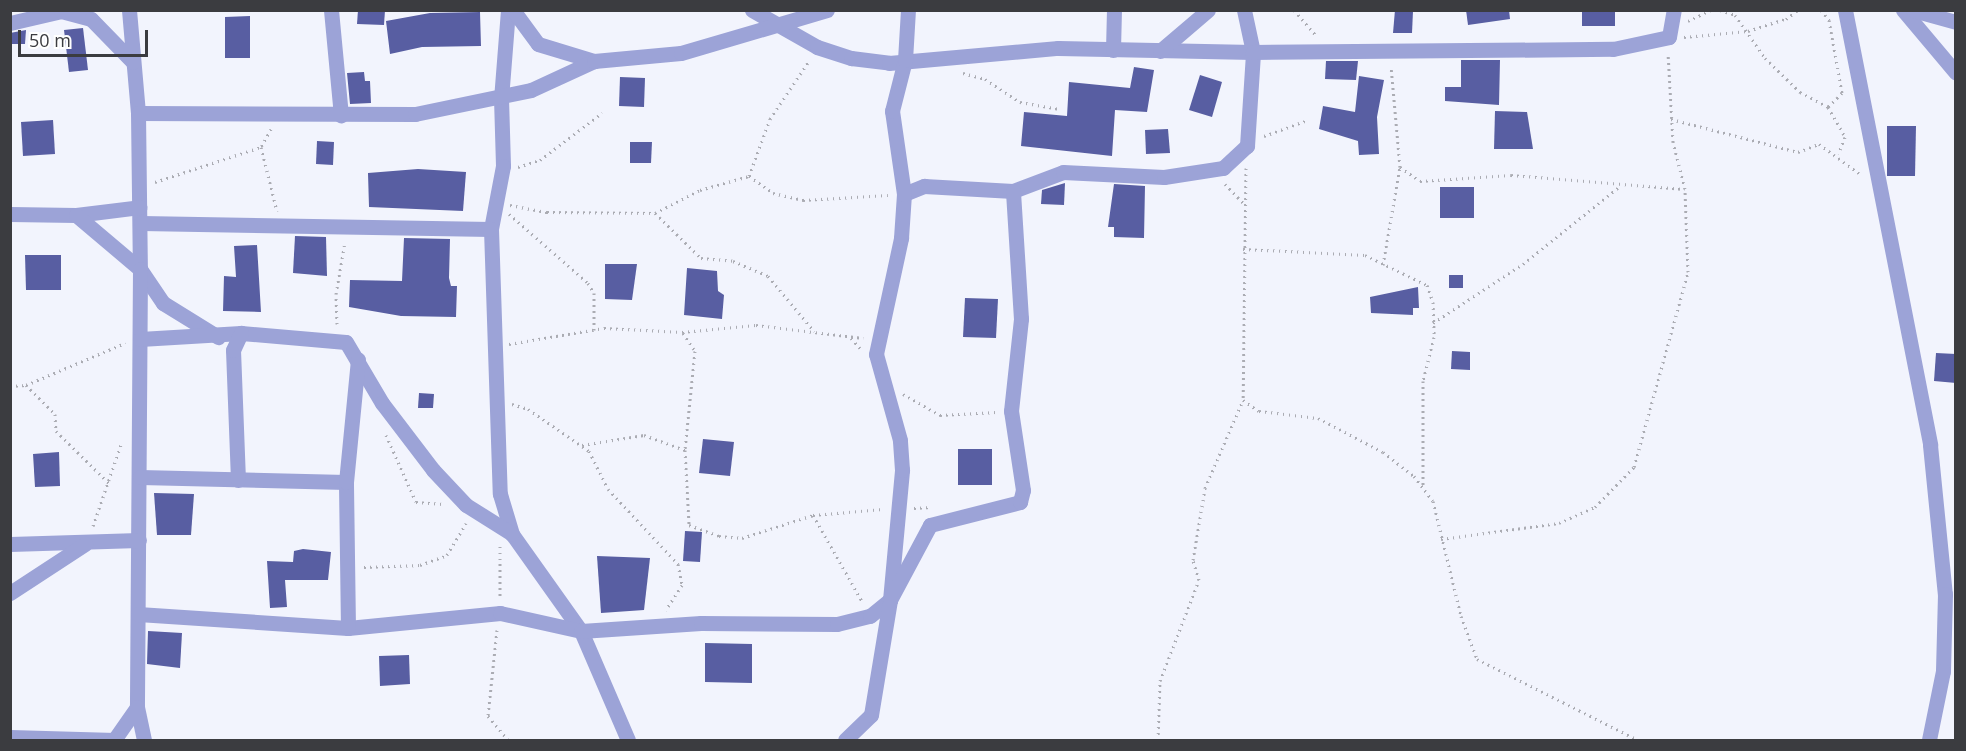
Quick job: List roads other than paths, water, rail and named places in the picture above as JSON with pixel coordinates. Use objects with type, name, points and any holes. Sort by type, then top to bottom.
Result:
[{"type":"street","points":[[129,10],[138,112],[141,223],[137,707],[144,741]]},
{"type":"street","points":[[331,10],[341,116]]},
{"type":"street","points":[[510,10],[538,44],[594,61]]},
{"type":"street","points":[[506,530],[500,494],[493,398],[496,344],[491,229],[501,172],[501,98],[510,10]]},
{"type":"street","points":[[752,10],[817,47],[851,58],[904,60],[1059,48],[1253,52],[1613,49],[1669,37],[1674,16]]},
{"type":"street","points":[[845,741],[871,715],[890,600],[900,440],[884,382],[876,366],[877,341],[901,238],[904,194],[892,111],[904,60],[908,10]]},
{"type":"street","points":[[1113,50],[1114,10]]},
{"type":"street","points":[[1160,51],[1208,10]]},
{"type":"street","points":[[904,194],[924,186],[1013,191],[1063,172],[1164,177],[1224,168],[1247,146],[1253,52],[1244,10]]},
{"type":"street","points":[[1845,10],[1884,195],[1930,445],[1945,594],[1943,671],[1929,741]]},
{"type":"street","points":[[1904,10],[1956,73]]},
{"type":"street","points":[[1913,10],[1956,22]]},
{"type":"street","points":[[10,23],[61,11],[91,19],[133,62]]},
{"type":"street","points":[[138,112],[187,109],[279,115],[415,114],[531,90],[594,61],[681,53],[781,26],[826,11]]},
{"type":"street","points":[[138,614],[348,628],[500,613],[581,631],[656,626],[837,624],[870,616],[890,600],[930,525],[1020,502],[1023,490],[1011,411],[1021,319],[1013,191]]},
{"type":"street","points":[[10,214],[76,215],[140,207]]},
{"type":"street","points":[[76,215],[140,270],[163,303],[218,337]]},
{"type":"street","points":[[141,223],[300,229],[491,229]]},
{"type":"street","points":[[140,339],[218,337],[241,333],[346,342],[382,403],[469,508],[506,530],[581,631],[628,741]]},
{"type":"street","points":[[238,480],[233,350],[241,333]]},
{"type":"street","points":[[348,628],[346,483],[358,360]]},
{"type":"street","points":[[140,477],[346,483]]},
{"type":"street","points":[[10,544],[85,544],[139,540]]},
{"type":"street","points":[[10,593],[85,544]]},
{"type":"street","points":[[10,737],[115,740],[137,707]]}]
